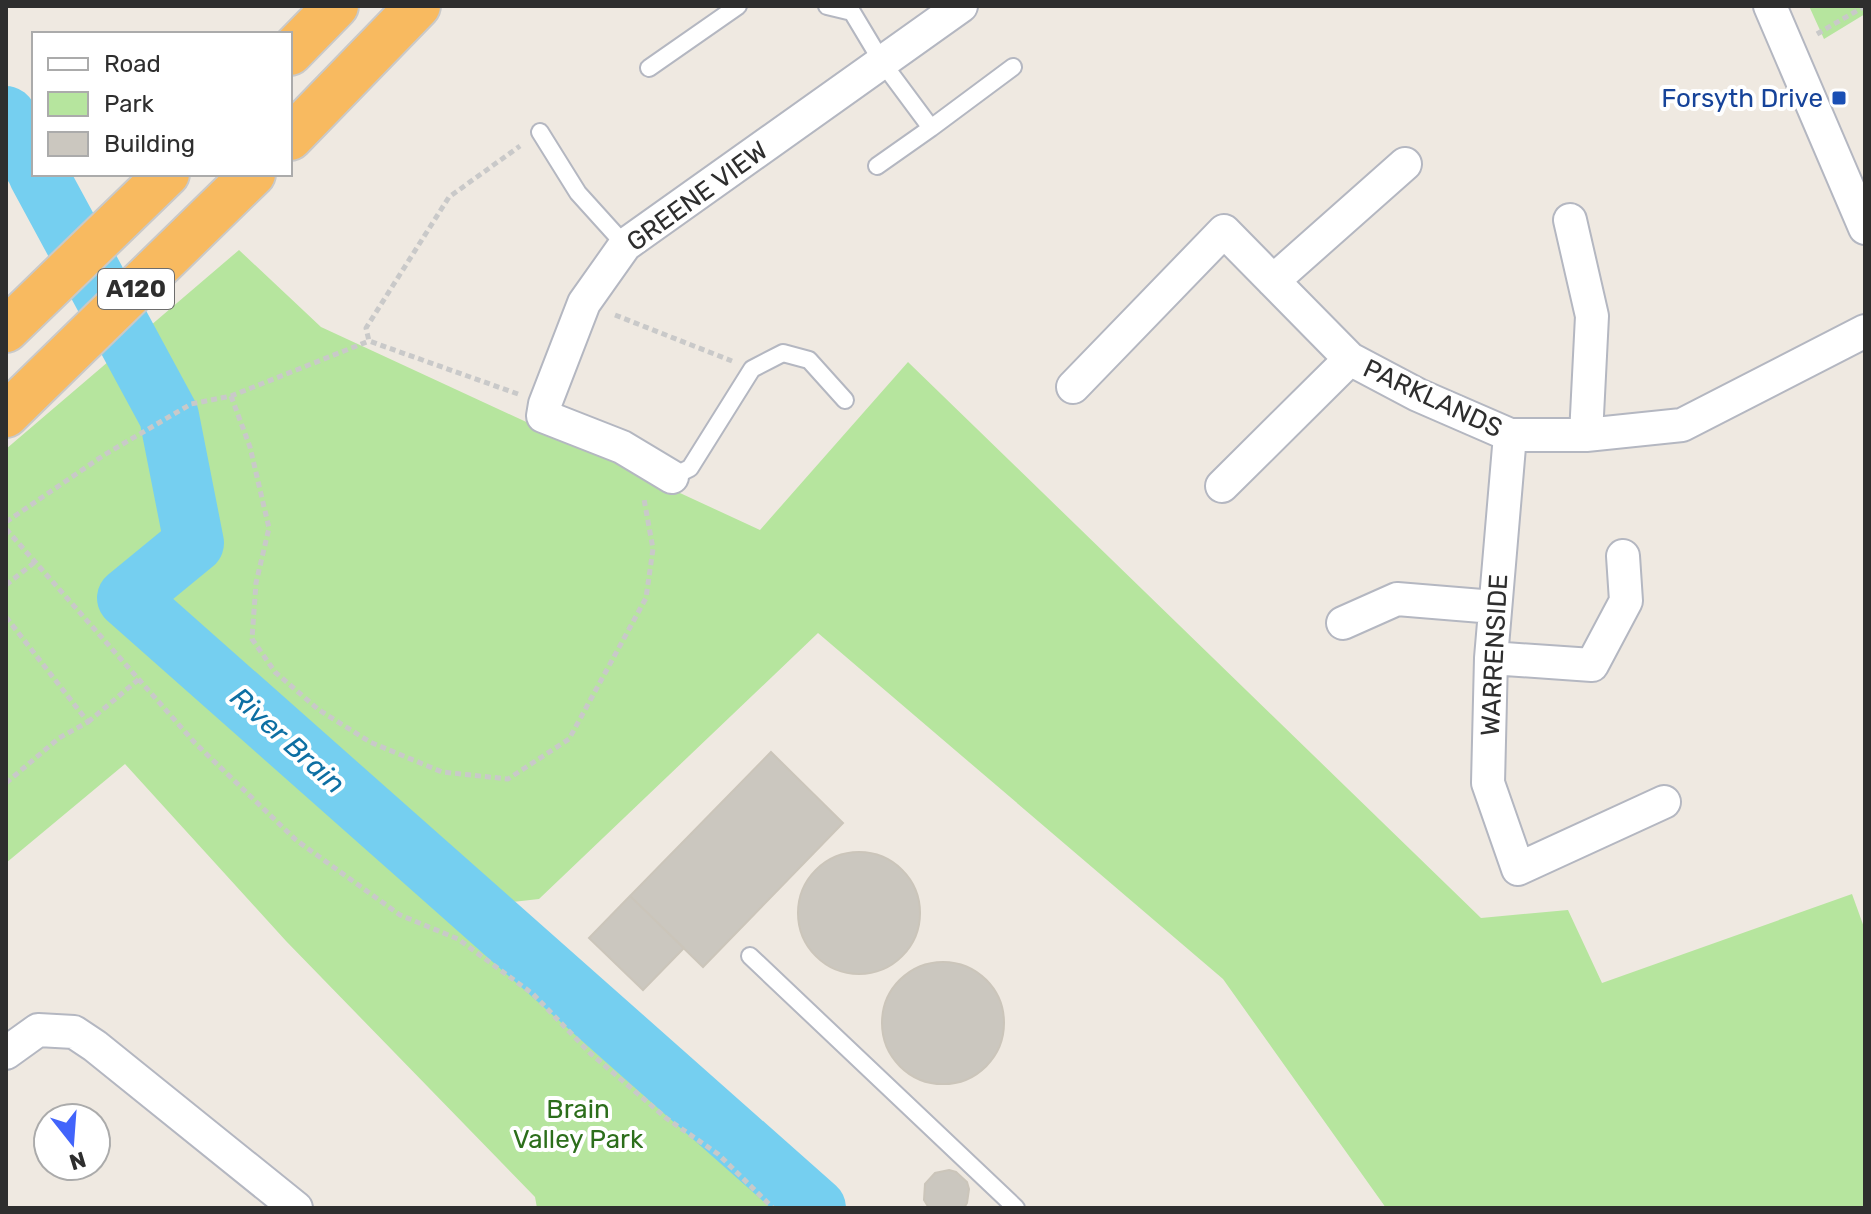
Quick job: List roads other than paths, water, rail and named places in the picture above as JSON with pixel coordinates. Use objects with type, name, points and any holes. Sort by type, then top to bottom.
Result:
[{"type":"highway","points":[[292,51],[336,6]]},
{"type":"highway","points":[[292,136],[418,6]]},
{"type":"highway","name":"A120","points":[[7,329],[165,176]]},
{"type":"highway","name":"A120","points":[[6,415],[240,187]]},
{"type":"street","name":"GREENE VIEW","points":[[672,477],[622,447],[543,416],[584,303],[625,245],[961,6]]},
{"type":"street","points":[[1770,6],[1861,207]]},
{"type":"street","points":[[1273,281],[1405,164]]},
{"type":"street","points":[[1570,220],[1592,316],[1586,435]]},
{"type":"street","name":"PARKLANDS","points":[[1073,387],[1224,231],[1350,359],[1418,395],[1510,435],[1586,435],[1682,425],[1865,331]]},
{"type":"street","points":[[1222,486],[1350,359]]},
{"type":"street","name":"WARRENSIDE","points":[[1510,435],[1494,607],[1488,783],[1518,869],[1664,802]]},
{"type":"street","points":[[1491,658],[1592,665],[1626,601],[1623,556]]},
{"type":"street","points":[[1343,623],[1397,599],[1494,607]]},
{"type":"street","points":[[6,1053],[38,1030],[74,1032],[296,1208]]},
{"type":"lane","points":[[649,68],[738,6]]},
{"type":"lane","points":[[827,6],[853,9],[882,62],[931,128]]},
{"type":"lane","points":[[877,166],[1013,67]]},
{"type":"lane","points":[[540,132],[578,193],[625,245]]},
{"type":"lane","points":[[672,477],[690,468],[752,369],[783,353],[809,360],[845,400]]},
{"type":"lane","points":[[750,956],[1016,1208]]},
{"type":"waterway","name":"River Brain","points":[[6,116],[32,162]]},
{"type":"waterway","name":"River Brain","points":[[39,176],[169,416],[194,543],[127,598],[816,1208]]},
{"type":"place","name":"Forsyth Drive","points":[[1839,98]]},
{"type":"park label","name":"Brain Valley Park","points":[[578,1124]]}]
